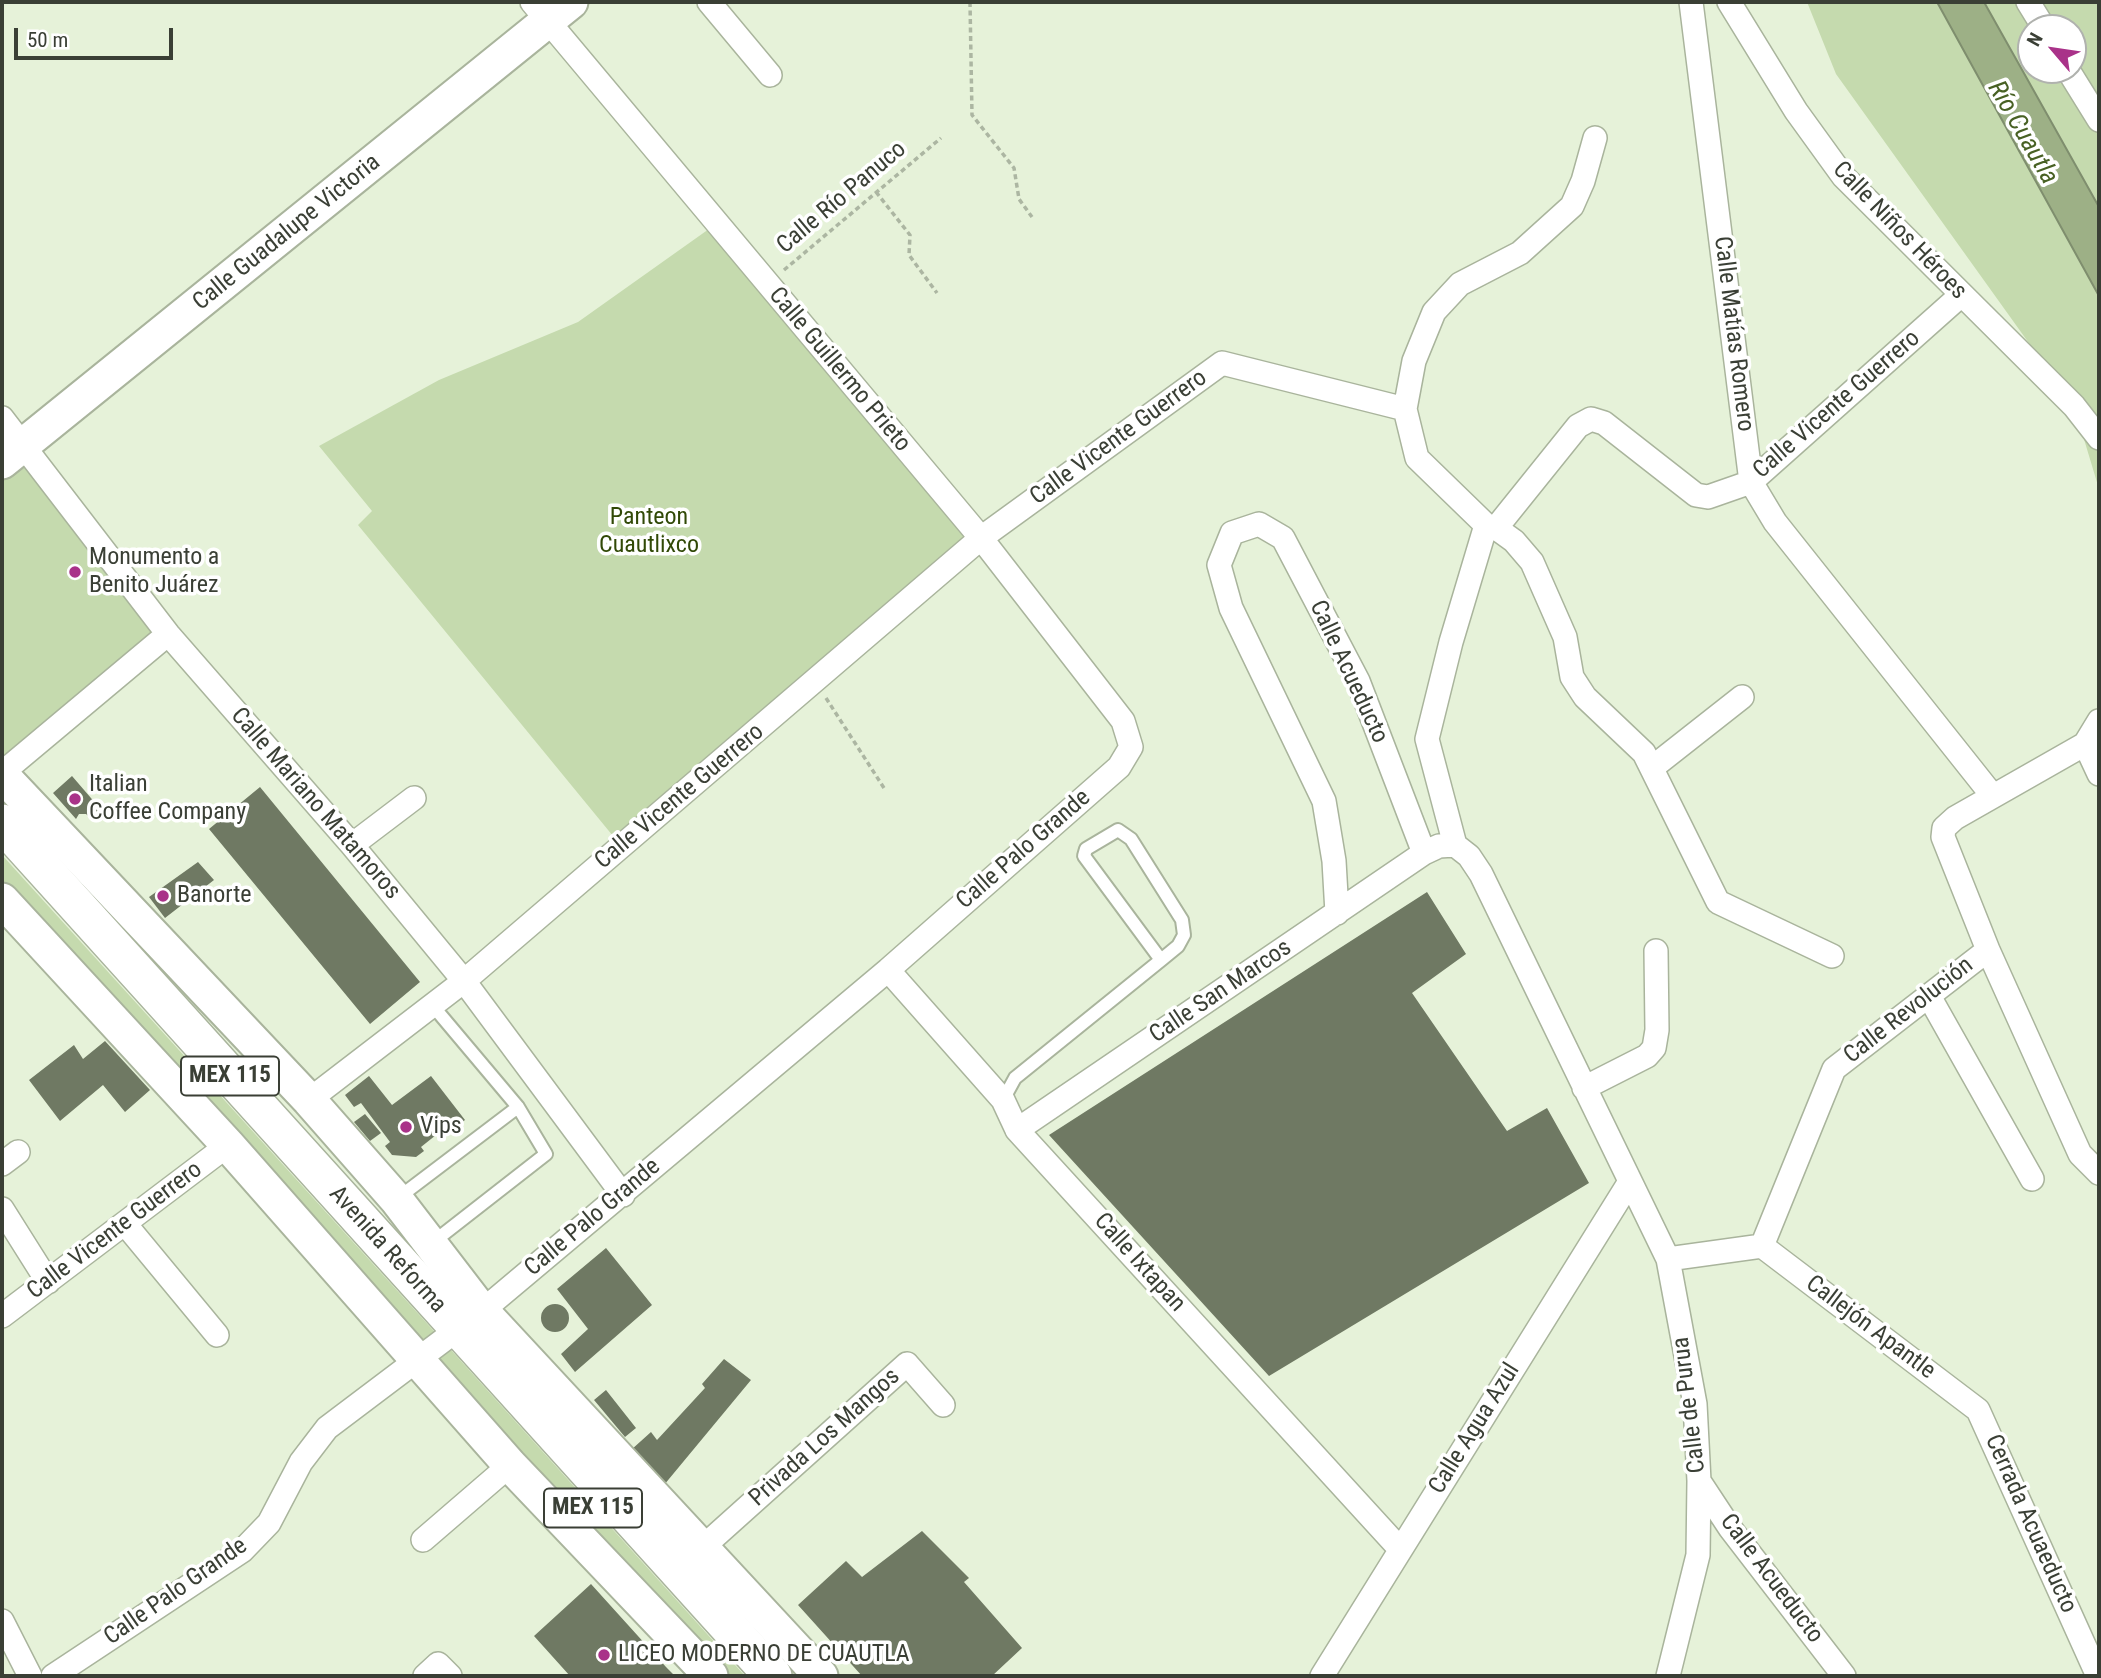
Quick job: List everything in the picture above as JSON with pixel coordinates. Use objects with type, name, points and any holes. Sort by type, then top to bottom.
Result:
[{"type":"main road","name":"Avenida Reforma","points":[[2,823],[745,1676]]},
{"type":"main road","name":"Avenida Reforma","points":[[2,855],[773,1676]]},
{"type":"street","points":[[709,2],[770,75]]},
{"type":"street","name":"Calle Matías Romero","points":[[1691,2],[1751,482],[1775,523],[1992,795]]},
{"type":"street","name":"Calle Niños Héroes","points":[[1729,2],[1796,111],[1843,176],[1960,296],[2074,406],[2099,438]]},
{"type":"street","name":"Calle Guillermo Prieto","points":[[551,9],[767,285],[981,538],[1124,721],[1131,747]]},
{"type":"street","name":"Calle Guadalupe Victoria","points":[[12,454],[551,9]]},
{"type":"street","points":[[2077,84],[2099,120]]},
{"type":"street","points":[[1595,138],[1583,181],[1572,206],[1520,253],[1460,284],[1440,304],[1414,361],[1405,409],[1417,458],[1491,527],[1514,541],[1532,562],[1565,637],[1572,677],[1585,697],[1619,726],[1653,767],[1718,902],[1832,956]]},
{"type":"street","name":"Calle Vicente Guerrero","points":[[1491,527],[1578,426],[1591,419],[1604,423],[1696,495],[1708,497],[1751,482],[1960,296]]},
{"type":"street","name":"Calle Vicente Guerrero","points":[[309,1100],[464,981],[981,538],[1222,363],[1405,409]]},
{"type":"street","name":"Calle Mariano Matamoros","points":[[2,418],[12,454],[352,845],[464,981],[623,1195]]},
{"type":"street","name":"Calle Acueducto","points":[[1337,914],[1334,861],[1324,801],[1231,608],[1219,565],[1232,533],[1259,524],[1283,538],[1358,681],[1424,853]]},
{"type":"street","points":[[1491,527],[1451,642],[1427,739],[1455,845],[1469,856],[1481,874],[1629,1183]]},
{"type":"street","points":[[168,634],[2,774],[309,1100],[396,1199],[429,1245],[449,1334],[510,1465],[711,1676]]},
{"type":"street","points":[[1653,767],[1742,697]]},
{"type":"street","name":"Calle Revolución","points":[[1762,1246],[1834,1069],[1930,998],[1988,950],[1943,837],[1948,822],[2085,744],[2099,721]]},
{"type":"street","points":[[2085,744],[2099,774]]},
{"type":"street","name":"Calle Palo Grande","points":[[53,1676],[242,1551],[269,1523],[301,1462],[327,1428],[623,1195],[888,970],[1119,767],[1131,747]]},
{"type":"street","points":[[352,845],[414,798]]},
{"type":"street","points":[[1424,853],[1438,846],[1455,845]]},
{"type":"street","name":"Calle San Marcos","points":[[1017,1130],[1424,853]]},
{"type":"street","points":[[2,900],[228,1145],[703,1547],[821,1676]]},
{"type":"street","points":[[1988,950],[2080,1154],[2099,1173]]},
{"type":"street","points":[[1584,1088],[1647,1056],[1654,1048],[1657,1030],[1656,951]]},
{"type":"street","name":"Calle Ixtapan","points":[[888,970],[1003,1100],[1017,1130],[1400,1549]]},
{"type":"street","points":[[1930,998],[2032,1179]]},
{"type":"street","name":"Calle Vicente Guerrero","points":[[2,1316],[126,1225],[228,1145]]},
{"type":"street","name":"Calle de Purua","points":[[1629,1183],[1668,1259],[1695,1404],[1699,1482],[1698,1555],[1668,1676]]},
{"type":"street","name":"Calle Agua Azul","points":[[1322,1676],[1629,1183]]},
{"type":"street","points":[[2,1209],[48,1282]]},
{"type":"street","points":[[126,1225],[217,1335]]},
{"type":"street","points":[[1668,1259],[1762,1246]]},
{"type":"street","name":"Callejón Apantle","points":[[1762,1246],[1979,1410]]},
{"type":"street","name":"Privada Los Mangos","points":[[703,1547],[907,1364],[943,1405]]},
{"type":"street","name":"Cerrada Acuaeducto","points":[[1979,1410],[2098,1676]]},
{"type":"street","points":[[424,1540],[510,1465]]},
{"type":"street","name":"Calle Acueducto","points":[[1699,1482],[1730,1528],[1844,1676]]},
{"type":"street","points":[[2,1622],[30,1676]]},
{"type":"lane","points":[[1003,1100],[1015,1078],[1161,960],[1178,946],[1184,935],[1182,920],[1131,839],[1118,830],[1086,849],[1084,856],[1161,960]]},
{"type":"lane","points":[[429,1245],[546,1154],[518,1107],[433,1006]]},
{"type":"lane","points":[[396,1199],[518,1107]]},
{"type":"path","points":[[970,2],[972,115],[1014,168],[1019,199],[1031,217]]},
{"type":"path","name":"Calle Río Panuco","points":[[767,285],[941,138]]},
{"type":"path","points":[[876,192],[910,235],[909,256],[937,293]]},
{"type":"path","points":[[816,682],[884,788]]},
{"type":"green space","points":[[1807,2],[2099,2],[2099,489],[2074,406],[1836,74]]},
{"type":"green space","name":"Panteon Cuautlixco","points":[[716,224],[981,538],[622,847],[358,525],[372,511],[319,446],[439,380],[578,322]]},
{"type":"green space","points":[[22,447],[168,634],[2,773],[2,462]]},
{"type":"green space","points":[[2,855],[745,1676],[711,1676],[2,900]]},
{"type":"water","name":"Río Cuautla","points":[[1937,2],[1984,2],[2017,61],[2017,84],[2030,84],[2099,207],[2099,296]]},
{"type":"building","points":[[72,776],[103,812],[94,821],[86,814],[79,814],[76,819],[53,793]]},
{"type":"building","points":[[260,787],[420,982],[370,1024],[209,829]]},
{"type":"building","points":[[198,862],[214,880],[165,918],[149,897]]},
{"type":"building","points":[[1427,892],[1466,954],[1412,993],[1507,1131],[1547,1108],[1589,1183],[1269,1376],[1049,1135]]},
{"type":"building","points":[[105,1041],[150,1090],[125,1112],[103,1085],[60,1121],[29,1080],[74,1045],[83,1059]]},
{"type":"building","points":[[369,1076],[392,1105],[431,1076],[465,1120],[454,1128],[451,1123],[421,1147],[424,1151],[416,1157],[392,1155],[385,1146],[390,1142],[361,1103],[354,1107],[345,1095]]},
{"type":"building","points":[[365,1114],[381,1133],[370,1141],[354,1122]]},
{"type":"building","points":[[606,1248],[652,1305],[575,1372],[561,1354],[588,1329],[557,1289]]},
{"type":"building","points":[[555,1304],[565,1308],[569,1318],[565,1328],[555,1332],[545,1328],[541,1318],[545,1308]]},
{"type":"building","points":[[724,1359],[751,1380],[664,1485],[631,1450],[651,1432],[657,1440],[705,1388],[702,1384]]},
{"type":"building","points":[[606,1390],[636,1428],[625,1437],[594,1400]]},
{"type":"building","points":[[922,1531],[969,1578],[964,1582],[1022,1648],[992,1676],[862,1676],[798,1605],[846,1561],[862,1577]]},
{"type":"building","points":[[591,1584],[675,1676],[570,1676],[534,1636]]},
{"type":"place","name":"Monumento a Benito Juárez","points":[[75,572]]},
{"type":"place","name":"Italian Coffee Company","points":[[75,799]]},
{"type":"place","name":"Banorte","points":[[163,896]]},
{"type":"place","name":"Vips","points":[[406,1127]]},
{"type":"place","name":"LICEO MODERNO DE CUAUTLA","points":[[604,1655]]}]
